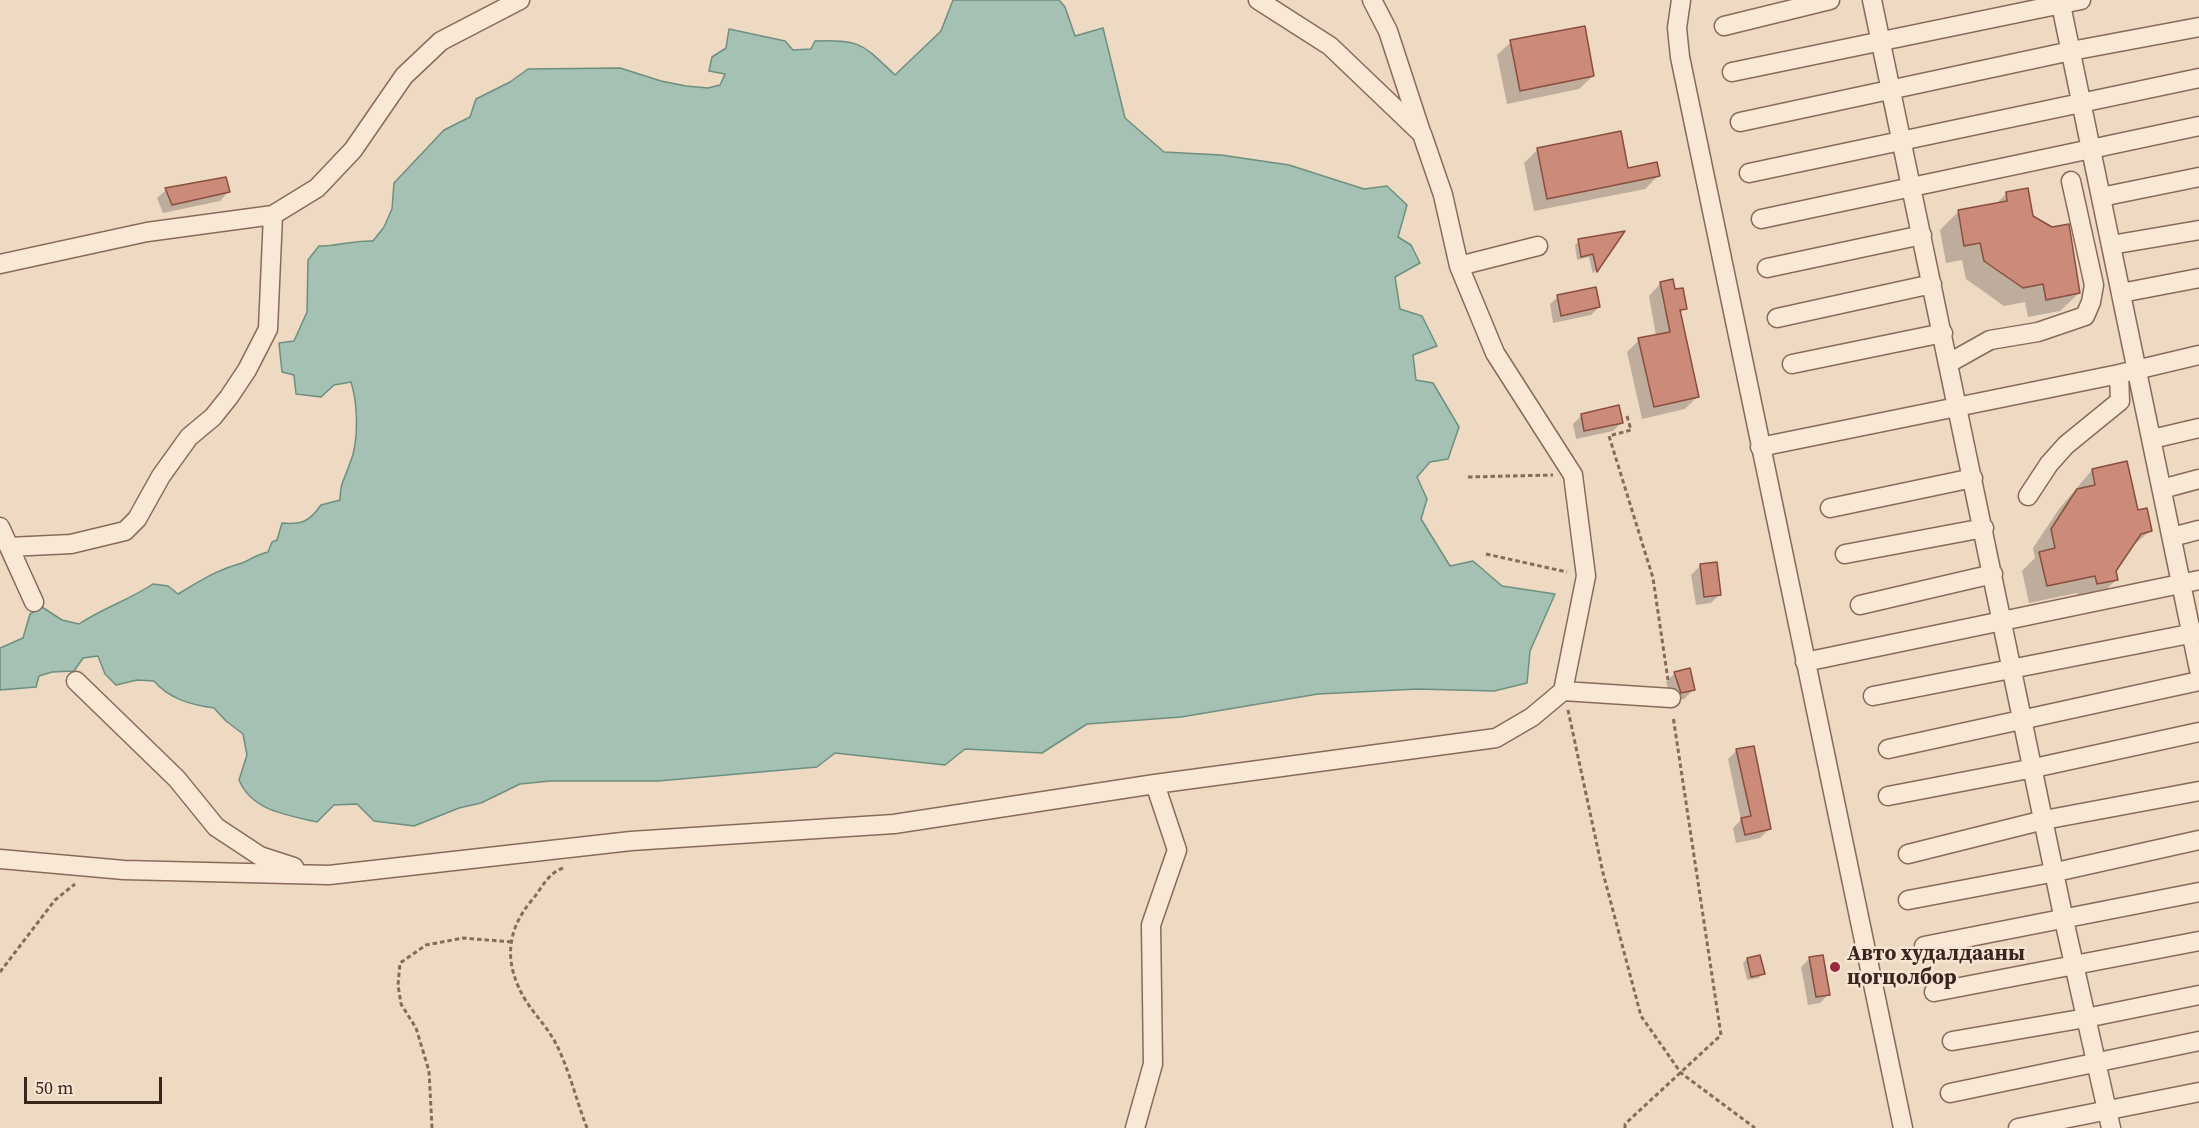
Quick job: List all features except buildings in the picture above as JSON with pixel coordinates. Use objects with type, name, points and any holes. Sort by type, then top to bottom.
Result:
[{"type":"street","points":[[0,264],[147,232],[273,214],[317,188],[353,150],[404,76],[441,40],[520,0]]},
{"type":"street","points":[[1258,0],[1330,46],[1422,134]]},
{"type":"street","points":[[0,859],[124,870],[329,875],[631,841],[894,824],[1155,784],[1496,738],[1532,717],[1563,691],[1586,576],[1573,475],[1495,353],[1459,267],[1443,195],[1388,31],[1372,0]]},
{"type":"street","points":[[1681,0],[1677,28],[1680,57],[1903,1128]]},
{"type":"street","points":[[1724,26],[1830,0]]},
{"type":"street","points":[[1872,0],[2024,718],[2064,920],[2110,1119]]},
{"type":"street","points":[[1732,72],[1880,39],[2060,2],[2081,0]]},
{"type":"street","points":[[2060,2],[2172,537],[2190,582],[2199,670]]},
{"type":"street","points":[[1740,122],[2071,51],[2199,27]]},
{"type":"street","points":[[1749,173],[2199,78]]},
{"type":"street","points":[[1761,219],[2199,126]]},
{"type":"street","points":[[2101,197],[2199,177]]},
{"type":"street","points":[[1949,363],[1990,339],[2038,332],[2085,316],[2091,302],[2094,285],[2071,181]]},
{"type":"street","points":[[9,547],[71,544],[124,531],[137,519],[161,476],[189,437],[213,417],[229,397],[247,370],[268,329],[273,214]]},
{"type":"street","points":[[2111,245],[2199,230]]},
{"type":"street","points":[[1767,268],[1922,235]]},
{"type":"street","points":[[1459,267],[1538,246]]},
{"type":"street","points":[[2121,293],[2199,278]]},
{"type":"street","points":[[1776,318],[1932,284]]},
{"type":"street","points":[[1792,364],[1942,333]]},
{"type":"street","points":[[1760,447],[2120,374],[2199,354]]},
{"type":"street","points":[[2028,496],[2049,464],[2066,445],[2120,401],[2120,374]]},
{"type":"street","points":[[2152,439],[2199,428]]},
{"type":"street","points":[[1830,508],[1973,478]]},
{"type":"street","points":[[2162,489],[2199,479]]},
{"type":"street","points":[[0,527],[34,602]]},
{"type":"street","points":[[1845,554],[1984,528]]},
{"type":"street","points":[[2172,537],[2199,530]]},
{"type":"street","points":[[1860,605],[1993,574]]},
{"type":"street","points":[[1805,662],[2190,582]]},
{"type":"street","points":[[1873,696],[2195,633]]},
{"type":"street","points":[[76,681],[177,779],[216,827],[260,856],[312,873]]},
{"type":"street","points":[[1888,748],[2199,681]]},
{"type":"street","points":[[1563,691],[1671,698]]},
{"type":"street","points":[[1888,795],[2034,768],[2199,732]]},
{"type":"street","points":[[1135,1128],[1153,1064],[1151,925],[1177,850],[1155,784]]},
{"type":"street","points":[[1908,854],[2044,820],[2199,791]]},
{"type":"street","points":[[1908,900],[2056,872],[2199,840]]},
{"type":"street","points":[[1924,946],[2064,920],[2199,891]]},
{"type":"street","points":[[1934,992],[2074,967],[2199,941]]},
{"type":"street","points":[[1952,1041],[2086,1018],[2199,994]]},
{"type":"street","points":[[1950,1093],[2199,1041]]},
{"type":"street","points":[[2018,1128],[2110,1119],[2199,1092]]},
{"type":"path","points":[[1625,1128],[1625,1124],[1720,1035],[1653,578],[1609,436],[1630,430],[1627,416]]},
{"type":"path","points":[[1468,477],[1573,475]]},
{"type":"path","points":[[1486,554],[1586,576]]},
{"type":"path","points":[[1563,691],[1603,873],[1641,1016],[1681,1073],[1755,1128]]},
{"type":"path","points":[[566,867],[555,871],[518,916],[512,942],[511,973],[526,1001],[555,1042],[587,1128]]},
{"type":"path","points":[[0,972],[55,900],[81,880]]},
{"type":"path","points":[[432,1128],[429,1071],[416,1028],[401,1004],[398,985],[400,963],[426,945],[463,938],[512,942]]},
{"type":"shaded area","points":[[953,0],[1059,0],[1065,7],[1075,36],[1103,28],[1125,118],[1164,152],[1221,155],[1289,165],[1364,189],[1387,186],[1407,205],[1398,237],[1411,245],[1420,263],[1395,277],[1400,309],[1422,316],[1437,346],[1413,355],[1416,380],[1433,383],[1459,427],[1448,459],[1430,462],[1417,477],[1427,499],[1421,519],[1450,566],[1473,561],[1502,586],[1555,594],[1530,651],[1527,683],[1494,691],[1417,689],[1318,694],[1181,717],[1087,724],[1042,753],[965,749],[945,765],[835,753],[817,767],[658,781],[550,781],[520,784],[481,803],[459,808],[414,826],[374,821],[357,804],[334,805],[317,822],[283,814],[261,805],[252,799],[239,780],[247,755],[243,734],[214,708],[174,697],[154,681],[137,680],[116,685],[105,674],[98,656],[83,658],[74,671],[52,672],[39,676],[36,687],[0,690],[0,648],[23,638],[30,614],[42,607],[62,620],[79,624],[153,584],[168,586],[178,594],[217,572],[268,552],[272,542],[277,540],[282,523],[305,521],[321,505],[340,500],[342,485],[355,445],[356,412],[351,382],[334,385],[321,397],[296,394],[294,375],[282,372],[279,343],[294,341],[307,312],[308,260],[319,246],[373,241],[384,227],[392,209],[394,183],[444,130],[470,117],[476,99],[510,82],[528,69],[620,68],[686,86],[708,88],[720,85],[725,74],[709,71],[712,57],[726,48],[729,29],[785,41],[793,50],[811,49],[815,41],[852,43],[867,50],[895,75],[941,31]]},
{"type":"place","name":"Авто худалдааны цогцолбор","points":[[1835,967]]}]
